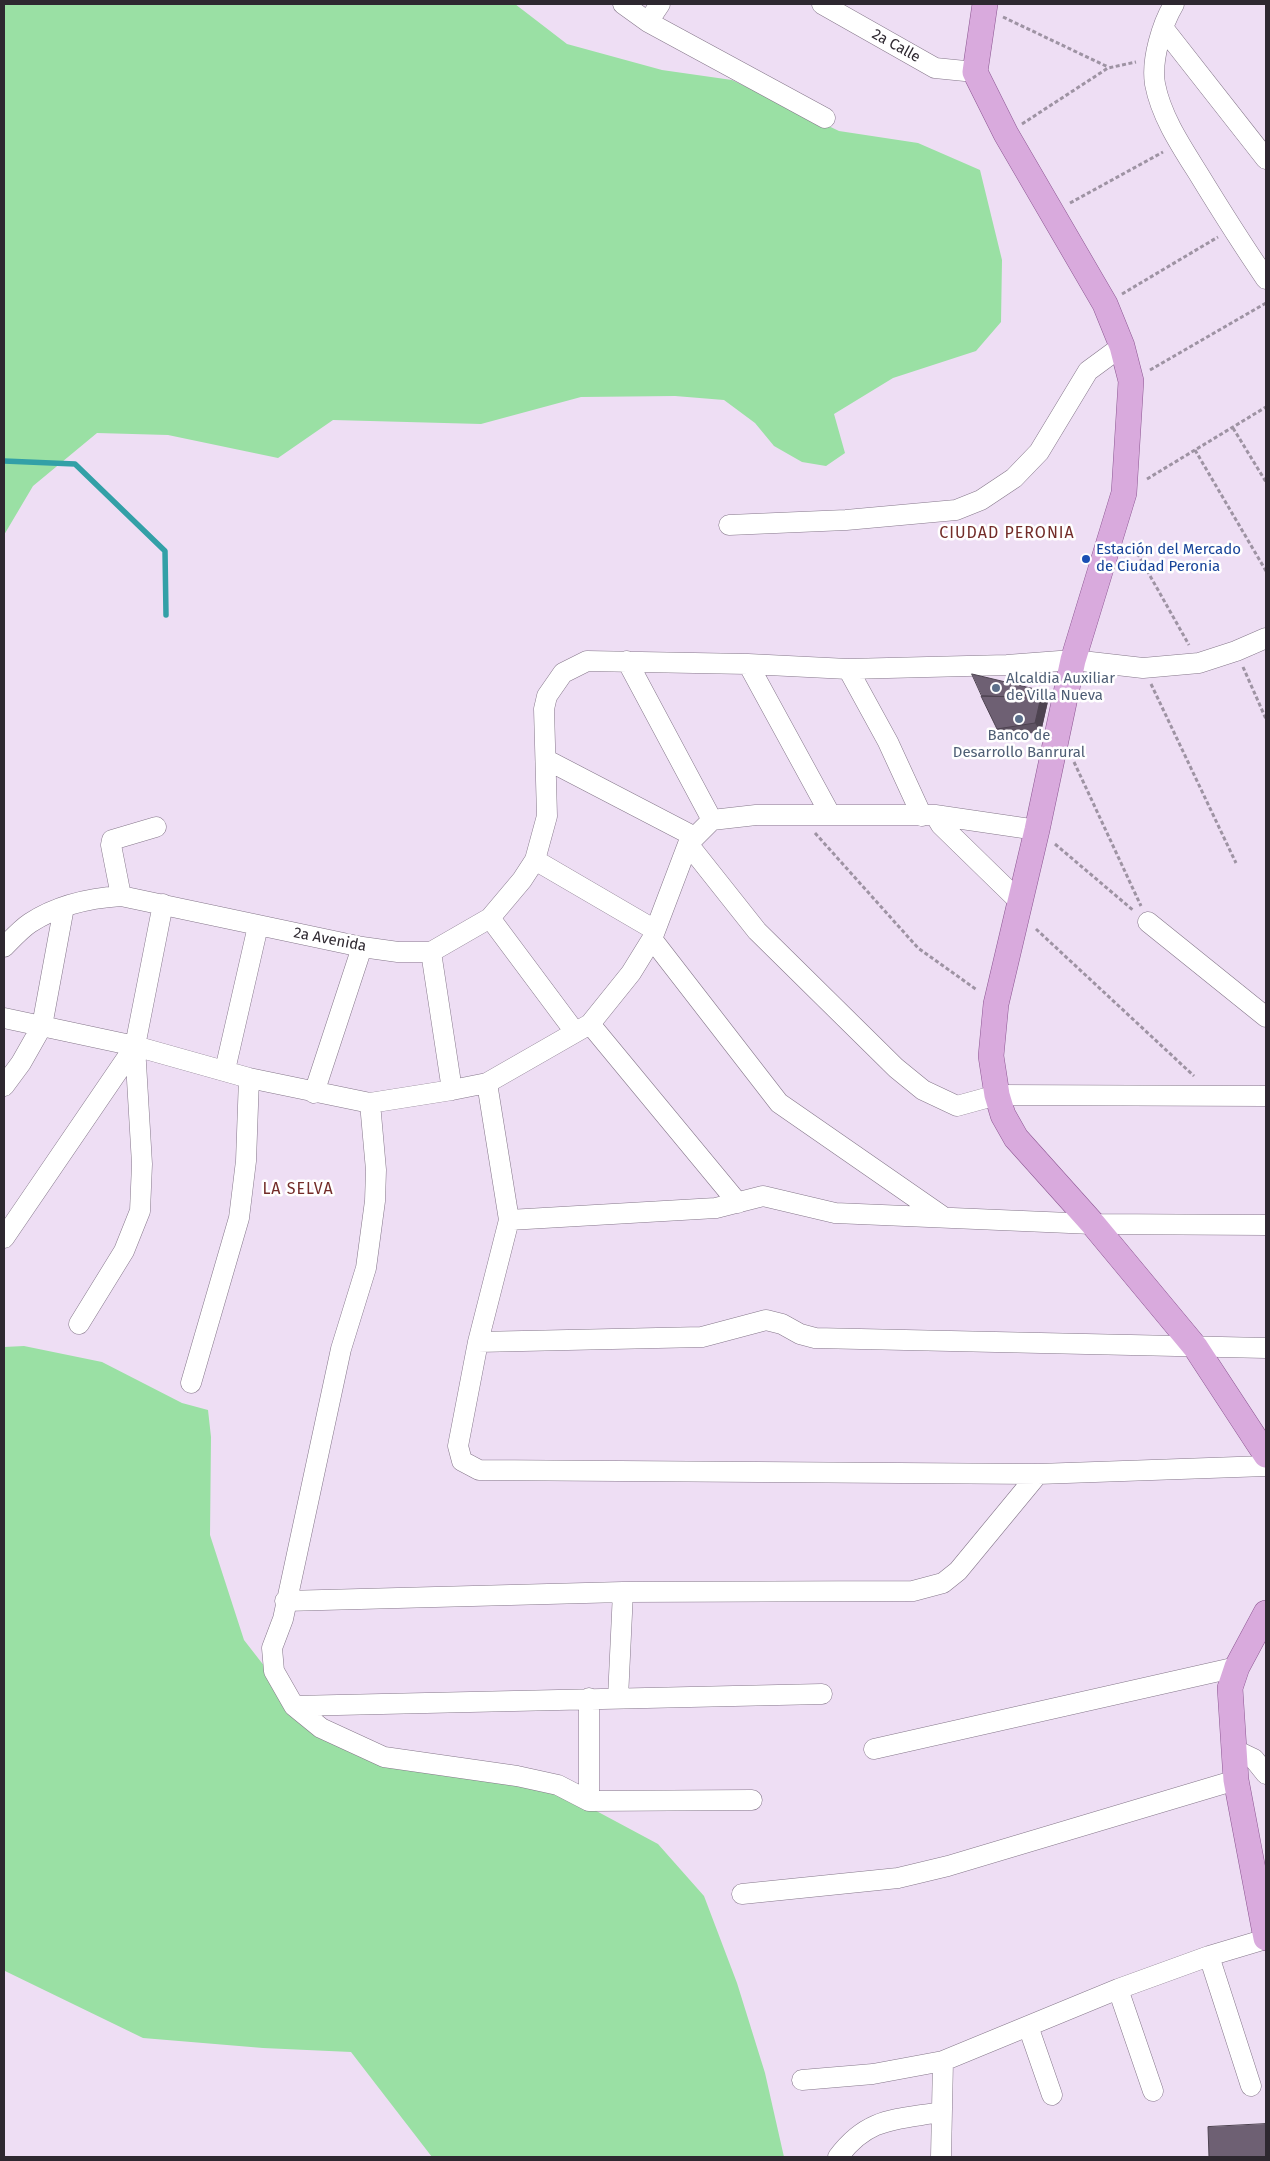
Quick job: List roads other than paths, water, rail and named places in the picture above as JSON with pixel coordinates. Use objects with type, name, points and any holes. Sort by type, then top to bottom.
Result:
[{"type":"main road","points":[[985,4],[975,72],[1006,134],[1105,304],[1122,346],[1131,381],[1124,493],[1073,660],[1057,741],[996,1004],[991,1056],[997,1095],[1003,1115],[1016,1138],[1093,1224],[1196,1348],[1266,1455]]},
{"type":"main road","points":[[1266,1613],[1237,1666],[1230,1688],[1236,1780],[1266,1938]]},
{"type":"street","points":[[623,4],[648,22],[825,118]]},
{"type":"street","points":[[648,22],[660,4]]},
{"type":"street","name":"2a Calle","points":[[822,4],[935,68],[975,72]]},
{"type":"street","points":[[1174,4],[1154,58],[1155,83],[1161,105],[1179,143],[1231,229],[1265,276]]},
{"type":"street","points":[[1164,29],[1266,159]]},
{"type":"street","points":[[729,525],[846,520],[956,510],[981,500],[1014,478],[1039,452],[1088,371],[1122,346]]},
{"type":"street","name":"2a Avenida","points":[[4,947],[30,923],[64,907],[98,897],[120,896],[362,947],[398,952],[431,952],[490,918],[522,880],[535,860],[547,816],[547,760],[544,709],[554,684],[574,666],[587,661],[748,664],[848,669],[1007,665],[1073,660],[1143,668],[1199,663],[1236,651],[1266,638]]},
{"type":"street","points":[[627,661],[712,820]]},
{"type":"street","points":[[748,664],[830,814]]},
{"type":"street","points":[[848,669],[928,816],[941,825],[1019,907]]},
{"type":"street","points":[[547,760],[692,840],[757,931],[896,1068],[922,1090],[957,1106],[997,1095],[1266,1096]]},
{"type":"street","points":[[4,1018],[135,1046],[249,1078],[314,1093],[370,1103],[452,1090],[487,1083],[550,1049],[582,1028],[631,973],[654,934],[692,840],[712,820],[756,815],[798,814],[928,816],[1037,830]]},
{"type":"street","points":[[120,896],[111,845],[112,840],[156,827]]},
{"type":"street","points":[[535,860],[654,934],[780,1103],[942,1216]]},
{"type":"street","points":[[79,1324],[124,1251],[140,1211],[142,1164],[135,1046],[163,904]]},
{"type":"street","points":[[4,1086],[21,1063],[42,1026],[64,907]]},
{"type":"street","points":[[490,918],[582,1028],[738,1203]]},
{"type":"street","points":[[1148,922],[1266,1017]]},
{"type":"street","points":[[225,1070],[258,926]]},
{"type":"street","points":[[314,1093],[362,947]]},
{"type":"street","points":[[431,952],[452,1090]]},
{"type":"street","points":[[4,1238],[135,1046]]},
{"type":"street","points":[[191,1383],[239,1218],[246,1161],[249,1078]]},
{"type":"street","points":[[487,1083],[509,1220],[478,1342],[458,1446],[462,1461],[479,1470],[1038,1474],[1266,1466]]},
{"type":"street","points":[[370,1103],[376,1170],[375,1202],[366,1268],[341,1349],[285,1601],[283,1619],[272,1648],[274,1671],[294,1706],[321,1728],[384,1757],[517,1776],[558,1785],[589,1801],[752,1800]]},
{"type":"street","points":[[509,1220],[716,1208],[763,1196],[835,1213],[942,1216],[1093,1224],[1266,1225]]},
{"type":"street","points":[[478,1342],[702,1337],[766,1320],[782,1324],[800,1334],[814,1338],[1196,1348],[1266,1348]]},
{"type":"street","points":[[285,1601],[622,1592],[913,1591],[943,1583],[958,1571],[1038,1474]]},
{"type":"street","points":[[618,1698],[622,1592]]},
{"type":"street","points":[[874,1749],[1237,1666]]},
{"type":"street","points":[[294,1706],[822,1694]]},
{"type":"street","points":[[589,1698],[589,1801]]},
{"type":"street","points":[[1233,1749],[1254,1759],[1266,1774]]},
{"type":"street","points":[[742,1894],[898,1878],[1236,1780]]},
{"type":"street","points":[[802,2080],[873,2074],[943,2061],[1118,1989],[1209,1956],[1266,1938]]},
{"type":"street","points":[[1209,1956],[1251,2086]]},
{"type":"street","points":[[1118,1989],[1153,2091]]},
{"type":"street","points":[[1028,2026],[1052,2095]]},
{"type":"street","points":[[941,2157],[943,2061]]},
{"type":"street","points":[[838,2157],[851,2141],[864,2130],[887,2122],[941,2112]]},
{"type":"waterway","points":[[4,461],[75,464],[165,551],[166,615]]},
{"type":"place","name":"Estación del Mercado de Ciudad Peronia","points":[[1086,559]]},
{"type":"place","name":"Alcaldia Auxiliar de Villa Nueva","points":[[996,688]]},
{"type":"place","name":"Banco de Desarrollo Banrural","points":[[1019,719]]},
{"type":"district","name":"CIUDAD PERONIA","points":[[1007,534]]},
{"type":"district","name":"LA SELVA","points":[[298,1190]]}]
